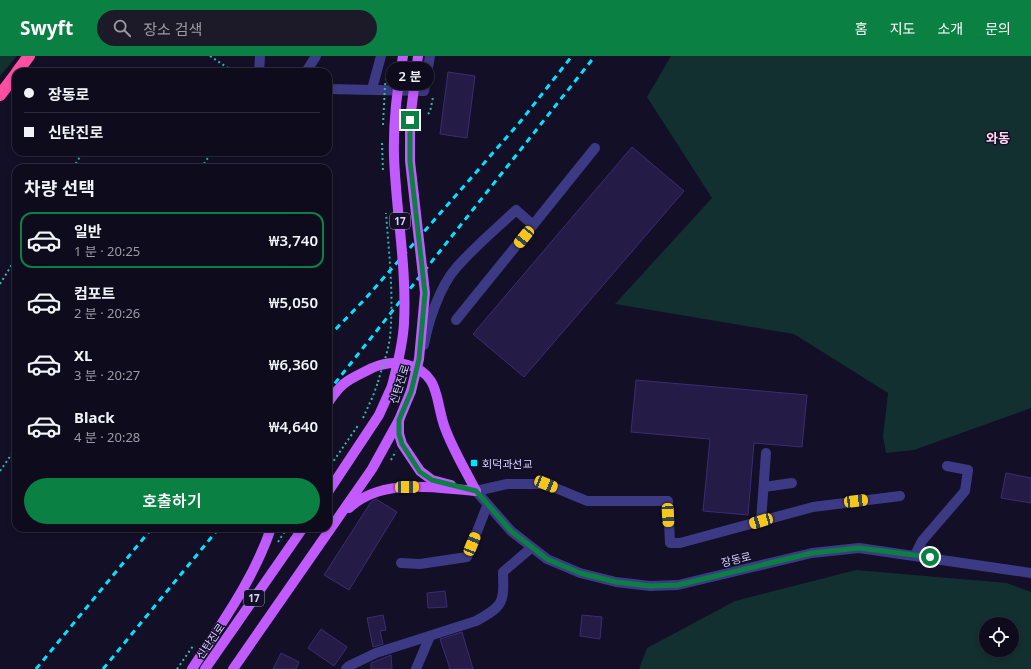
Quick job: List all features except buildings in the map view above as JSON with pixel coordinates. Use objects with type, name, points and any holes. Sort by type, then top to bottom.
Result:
[{"type":"highway","points":[[21,68],[29,56]]},
{"type":"highway","points":[[0,95],[12,79]]},
{"type":"main road","name":"신탄진로","points":[[332,486],[379,415],[392,386],[401,350],[404,324],[404,274],[394,157],[394,130],[398,86],[403,56]]},
{"type":"main road","name":"신탄진로","points":[[332,527],[372,469],[399,420],[411,392],[419,359],[425,293],[410,161],[410,120],[418,56]]},
{"type":"main road","points":[[332,397],[338,387],[356,375],[380,364],[398,362],[420,368],[429,378],[435,390],[445,428],[476,491]]},
{"type":"main road","points":[[399,420],[399,434],[402,444],[420,472],[432,480],[476,491]]},
{"type":"main road","points":[[340,516],[357,501],[370,495],[395,488],[419,487],[476,491]]},
{"type":"main road","points":[[192,669],[263,553],[270,532]]},
{"type":"main road","name":"신탄진로","points":[[205,669],[300,532]]},
{"type":"main road","name":"신탄진로","points":[[233,669],[329,532]]},
{"type":"street","points":[[259,68],[260,56]]},
{"type":"street","points":[[308,68],[316,56]]},
{"type":"street","points":[[372,89],[381,56]]},
{"type":"street","points":[[332,89],[424,91],[430,56]]},
{"type":"street","points":[[456,320],[595,148]]},
{"type":"street","points":[[420,368],[427,331],[444,285],[455,268],[516,210],[533,225]]},
{"type":"street","points":[[761,521],[766,452]]},
{"type":"street","points":[[915,554],[922,541],[965,491],[968,470],[947,466]]},
{"type":"street","points":[[764,487],[792,483]]},
{"type":"street","points":[[476,491],[506,484],[546,484],[587,501],[668,501],[670,543],[680,543],[813,507],[900,496]]},
{"type":"street","name":"장동로","points":[[476,491],[487,506],[511,531],[547,559],[580,573],[616,582],[650,586],[678,585],[812,553],[859,548],[915,554],[1031,573]]},
{"type":"street","points":[[401,563],[420,564],[467,557],[487,506]]},
{"type":"street","points":[[346,669],[349,666],[376,653],[476,621],[490,614],[501,604],[504,592],[503,572],[531,548]]},
{"type":"street","points":[[416,669],[430,636]]},
{"type":"path","points":[[210,56],[228,68]]},
{"type":"path","points":[[382,129],[389,69]]},
{"type":"path","points":[[382,136],[384,181]]},
{"type":"path","points":[[332,463],[364,417],[378,382],[390,338],[392,293],[386,212]]},
{"type":"path","points":[[0,284],[12,264]]},
{"type":"path","points":[[0,471],[12,454]]},
{"type":"green space","points":[[0,56],[17,56],[0,76]]},
{"type":"green space","points":[[671,56],[1031,56],[1031,408],[914,450],[886,453],[883,436],[888,393],[794,334],[615,304],[712,198],[647,97]]},
{"type":"green space","points":[[856,570],[1007,583],[1031,592],[1031,669],[639,669],[647,648],[735,601]]},
{"type":"railway","points":[[332,333],[366,298],[520,122],[572,56]]},
{"type":"railway","points":[[332,387],[595,56]]},
{"type":"railway","points":[[36,669],[149,532]]},
{"type":"railway","points":[[103,669],[216,532]]},
{"type":"place","name":"회덕과선교","points":[[474,463]]},
{"type":"district","name":"와동","points":[[998,138]]},
{"type":"route","points":[[410,120],[410,161],[425,293],[423,330],[419,359],[411,392],[399,420],[399,434],[402,444],[420,472],[432,480],[476,491],[487,506],[511,531],[547,559],[580,573],[616,582],[650,586],[678,585],[812,553],[859,548],[930,557]]}]
